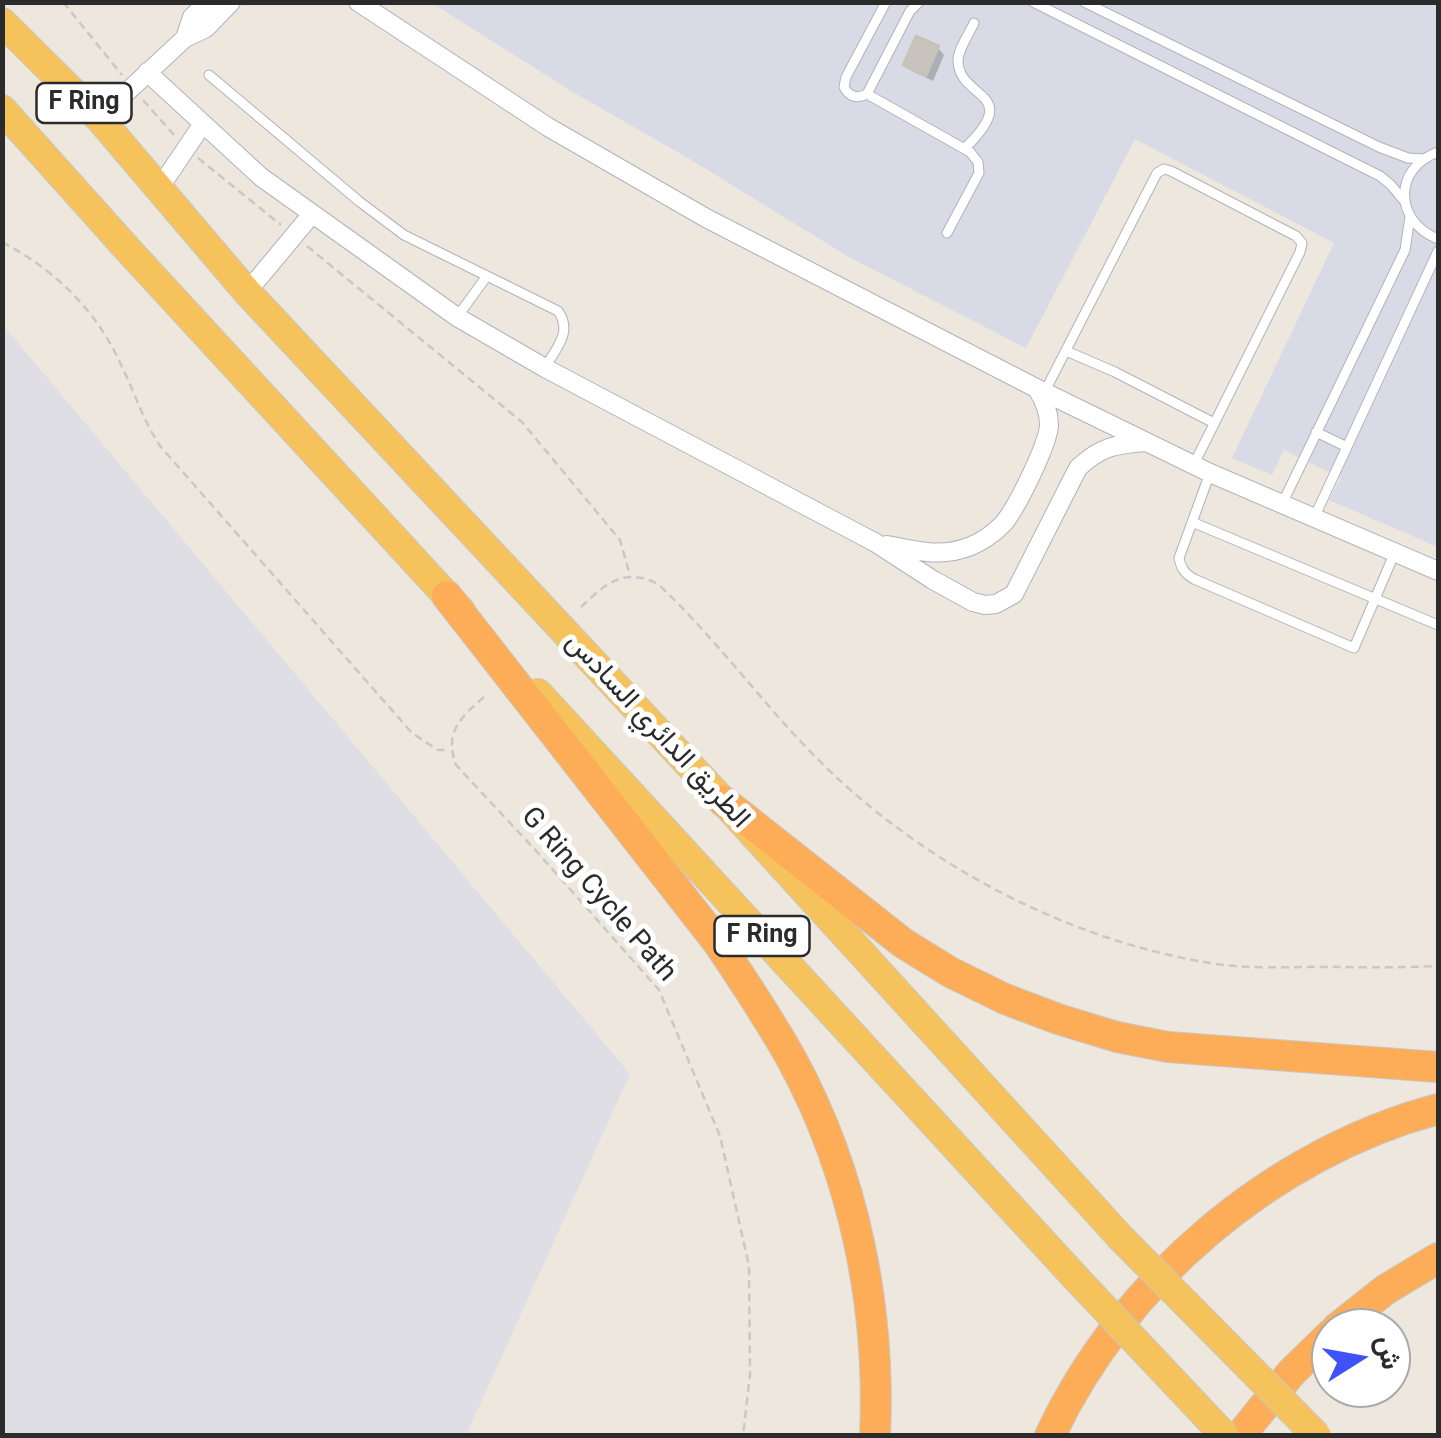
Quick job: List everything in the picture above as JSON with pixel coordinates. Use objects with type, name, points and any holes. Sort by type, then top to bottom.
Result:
[{"type":"highway","name":"الطريق الدائري السادس","points":[[2,22],[99,118],[248,292],[724,801],[1121,1238],[1317,1436]]},
{"type":"highway","name":"F Ring","points":[[2,110],[446,596],[1226,1436]]},
{"type":"highway","points":[[446,596],[718,944],[793,1063],[838,1167],[868,1285],[874,1352],[874,1436]]},
{"type":"highway","points":[[724,801],[904,943],[1004,999],[1117,1037],[1168,1047],[1438,1067]]},
{"type":"highway","points":[[1050,1436],[1063,1406],[1114,1327],[1184,1252],[1238,1207],[1302,1166],[1373,1132],[1438,1109]]},
{"type":"highway","points":[[1362,1308],[1438,1258]]},
{"type":"highway","points":[[1240,1436],[1311,1354]]},
{"type":"street","points":[[178,2],[192,17]]},
{"type":"street","points":[[185,38],[192,17],[208,2]]},
{"type":"street","points":[[99,118],[185,38],[206,28],[231,2]]},
{"type":"street","points":[[358,2],[548,126],[706,218],[1145,442],[1438,571]]},
{"type":"street","points":[[147,72],[260,176],[458,317],[546,368],[876,543],[973,602],[996,604],[1019,588],[1078,468],[1092,454],[1109,446],[1145,442]]},
{"type":"street","points":[[158,190],[202,124]]},
{"type":"street","points":[[248,292],[312,214]]},
{"type":"street","points":[[876,543],[943,553],[969,547],[992,534],[1010,514],[1049,430],[1040,390]]},
{"type":"lane","points":[[886,2],[844,82],[852,96],[867,94],[918,2]]},
{"type":"lane","points":[[1033,2],[1380,176],[1406,202]]},
{"type":"lane","points":[[1084,2],[1393,154],[1424,159]]},
{"type":"lane","points":[[964,148],[982,131],[989,112],[986,100],[964,78],[958,64],[974,23]]},
{"type":"lane","points":[[209,75],[404,235],[554,308],[562,315],[565,333],[546,368]]},
{"type":"lane","points":[[867,94],[975,156],[979,173],[947,233]]},
{"type":"lane","points":[[1282,504],[1405,250],[1410,217],[1405,192],[1411,173],[1424,159],[1438,152]]},
{"type":"lane","points":[[1040,390],[1066,351],[1157,173],[1171,171],[1296,236],[1302,243],[1214,423],[1192,522],[1179,558],[1181,566],[1186,574],[1354,648],[1395,552]]},
{"type":"lane","points":[[1410,217],[1425,233],[1438,239]]},
{"type":"lane","points":[[1314,518],[1438,252]]},
{"type":"lane","points":[[458,317],[487,276]]},
{"type":"lane","points":[[1066,351],[1214,423]]},
{"type":"lane","points":[[1316,432],[1347,447]]},
{"type":"lane","points":[[1192,522],[1438,625]]},
{"type":"path","points":[[63,2],[186,148],[522,422],[620,540],[630,577]]},
{"type":"path","points":[[2,242],[36,260],[74,294],[112,345],[144,422],[169,456],[412,733],[438,750],[450,750],[457,725],[484,697]]},
{"type":"path","points":[[582,607],[619,578],[644,577],[658,584],[834,775],[897,828],[969,876],[1072,924],[1165,954],[1213,964],[1438,966]]},
{"type":"path","name":"G Ring Cycle Path","points":[[450,750],[456,765],[659,990],[720,1136],[749,1266],[750,1375],[742,1436]]},
{"type":"shaded area","points":[[432,3],[1438,3],[1438,547],[1329,500],[1341,478],[1284,450],[1272,475],[1232,458],[1334,243],[1135,139],[1026,348],[849,257]]},
{"type":"shaded area","points":[[3,325],[630,1074],[466,1435],[3,1435]]},
{"type":"building","points":[[916,36],[939,46],[926,76],[903,65]]}]
